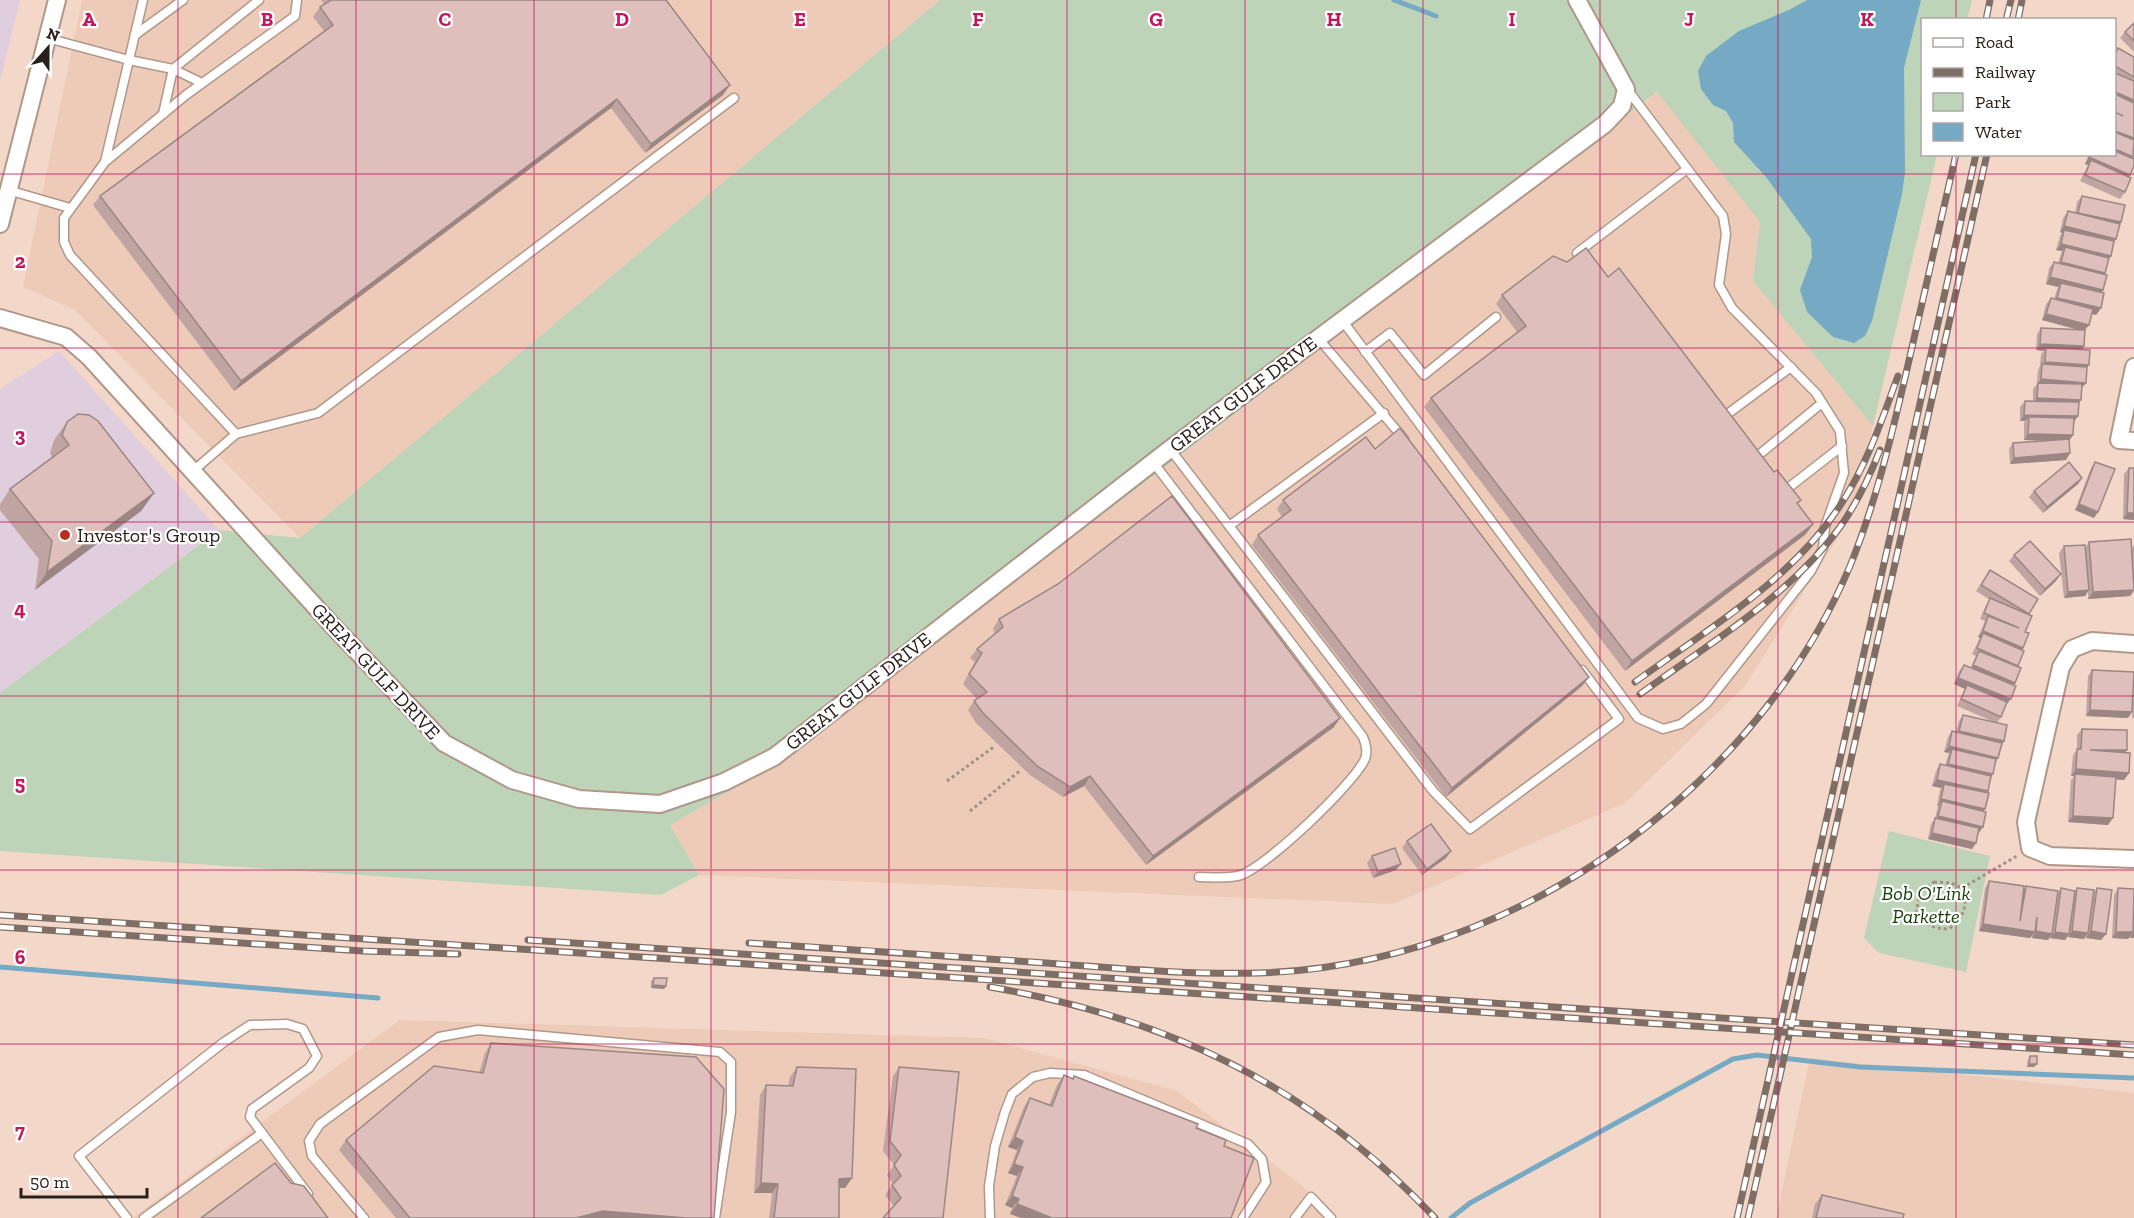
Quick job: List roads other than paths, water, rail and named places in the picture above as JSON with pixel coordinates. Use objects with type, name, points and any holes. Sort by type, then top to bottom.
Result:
[{"type":"street","points":[[0,224],[57,0]]},
{"type":"street","points":[[1576,0],[1626,89]]},
{"type":"street","name":"GREAT GULF DRIVE","points":[[0,318],[66,337],[89,357],[332,625],[444,743],[512,780],[579,799],[660,804],[724,782],[774,757],[1170,449],[1605,124],[1622,106],[1626,89]]},
{"type":"street","points":[[2134,367],[2119,440],[2134,441]]},
{"type":"street","points":[[2134,644],[2092,641],[2072,649],[2061,667],[2025,822],[2030,848],[2050,856],[2134,859]]},
{"type":"lane","points":[[105,162],[143,0]]},
{"type":"lane","points":[[135,35],[183,0]]},
{"type":"lane","points":[[163,114],[174,69],[259,0]]},
{"type":"lane","points":[[236,434],[70,255],[64,242],[64,218],[105,162],[202,83],[295,16],[297,0]]},
{"type":"lane","points":[[47,38],[129,60],[174,69],[202,83]]},
{"type":"lane","points":[[1342,320],[1638,718],[1663,729],[1681,724],[1706,704],[1811,571],[1823,548],[1825,527],[1844,473],[1842,446],[1840,431],[1816,393],[1732,308],[1719,285],[1726,241],[1723,216],[1626,89]]},
{"type":"lane","points":[[193,471],[236,434],[318,413],[734,98]]},
{"type":"lane","points":[[1577,253],[1687,169]]},
{"type":"lane","points":[[7,190],[70,208]]},
{"type":"lane","points":[[1365,352],[1390,333],[1424,375],[1496,317]]},
{"type":"lane","points":[[1318,338],[1348,376],[1384,413],[1413,450]]},
{"type":"lane","points":[[1722,418],[1791,368]]},
{"type":"lane","points":[[1755,458],[1822,403]]},
{"type":"lane","points":[[1228,526],[1384,413]]},
{"type":"lane","points":[[1784,492],[1842,446]]},
{"type":"lane","points":[[1170,449],[1433,791],[1470,829],[1619,719],[1572,658]]},
{"type":"lane","points":[[1153,462],[1364,737],[1367,749],[1365,759],[1353,775],[1301,832],[1240,875],[1199,877]]},
{"type":"lane","points":[[127,1218],[79,1156],[224,1042],[250,1025],[287,1024],[303,1029],[317,1056],[309,1068],[252,1109],[250,1117],[311,1199]]},
{"type":"lane","points":[[364,1218],[312,1156],[309,1141],[320,1124],[439,1037],[478,1030],[720,1052],[731,1062],[731,1113],[715,1218]]},
{"type":"lane","points":[[990,1218],[989,1186],[995,1146],[1012,1094],[1032,1077],[1050,1073],[1084,1075],[1248,1144],[1262,1159],[1266,1182],[1243,1218]]},
{"type":"lane","points":[[144,1218],[262,1133]]},
{"type":"lane","points":[[1295,1218],[1311,1197],[1331,1218]]},
{"type":"water","points":[[1807,0],[1921,0],[1904,68],[1905,172],[1902,194],[1872,321],[1865,336],[1854,343],[1833,337],[1807,312],[1800,290],[1812,257],[1811,239],[1766,177],[1734,142],[1733,123],[1726,111],[1713,105],[1701,89],[1698,71],[1706,56],[1739,31]]},
{"type":"waterway","points":[[1394,0],[1436,16]]},
{"type":"waterway","points":[[0,967],[378,998]]},
{"type":"waterway","points":[[1451,1218],[1470,1203],[1733,1059],[1757,1055],[1860,1067],[2134,1078]]},
{"type":"railway","points":[[1986,18],[1990,0]]},
{"type":"railway","points":[[2006,18],[2011,0]]},
{"type":"railway","points":[[2018,18],[2022,0]]},
{"type":"railway","points":[[749,943],[1178,972],[1258,973],[1313,969],[1368,960],[1421,946],[1473,927],[1524,905],[1572,878],[1618,848],[1692,788],[1746,732],[1794,669],[1833,602],[1850,566],[1867,520],[1894,426],[1956,156]]},
{"type":"railway","points":[[1737,1218],[1976,156]]},
{"type":"railway","points":[[1748,1218],[1987,156]]},
{"type":"railway","points":[[1635,682],[1748,601],[1775,579],[1823,529],[1843,501],[1860,471],[1898,376]]},
{"type":"railway","points":[[1640,694],[1747,618],[1798,575],[1820,552],[1846,518],[1880,450]]},
{"type":"railway","points":[[0,915],[2134,1055]]},
{"type":"railway","points":[[0,927],[363,951],[458,954]]},
{"type":"railway","points":[[528,940],[2134,1045]]},
{"type":"railway","points":[[990,987],[1055,1000],[1117,1018],[1176,1039],[1233,1065],[1287,1095],[1338,1131],[1388,1171],[1435,1218]]},
{"type":"place","name":"Investor's Group","points":[[65,535]]},
{"type":"park label","name":"Bob O'Link Parkette","points":[[1926,904]]}]
